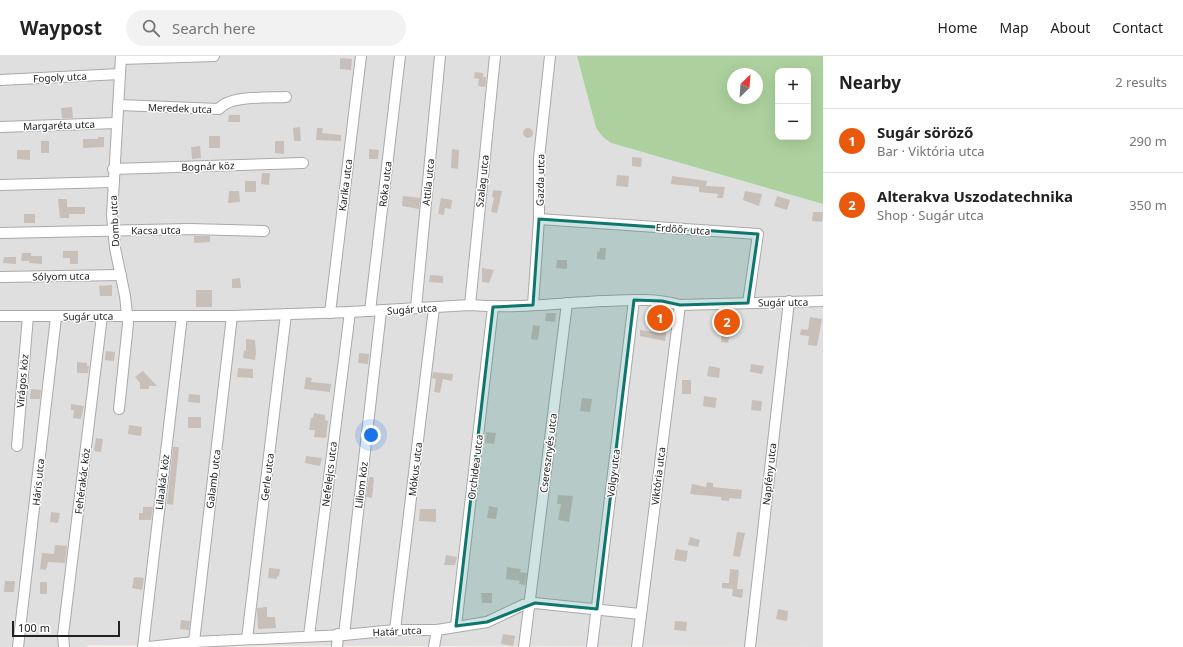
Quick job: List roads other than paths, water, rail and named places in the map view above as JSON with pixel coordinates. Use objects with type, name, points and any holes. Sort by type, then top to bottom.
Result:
[{"type":"street","points":[[121,57],[214,56]]},
{"type":"street","name":"Karika utca","points":[[330,313],[361,56]]},
{"type":"street","name":"Róka utca","points":[[370,311],[400,56]]},
{"type":"street","name":"Attila utca","points":[[416,308],[440,56]]},
{"type":"street","name":"Szalag utca","points":[[470,305],[495,56]]},
{"type":"street","name":"Gazda utca","points":[[533,305],[540,219],[539,158],[550,56]]},
{"type":"street","name":"Domb utca","points":[[119,409],[128,324],[121,275],[115,248],[114,230],[113,182],[121,57]]},
{"type":"street","name":"Fogoly utca","points":[[0,80],[120,74]]},
{"type":"street","name":"Meredek utca","points":[[119,105],[218,109],[222,105],[234,100],[286,96]]},
{"type":"street","name":"Margaréta utca","points":[[0,127],[117,123]]},
{"type":"street","name":"Bognár köz","points":[[114,169],[303,163]]},
{"type":"street","points":[[0,185],[113,182]]},
{"type":"street","name":"Erdőőr utca","points":[[540,219],[758,234],[748,302]]},
{"type":"street","name":"Kacsa utca","points":[[0,233],[114,230],[264,231]]},
{"type":"street","name":"Sólyom utca","points":[[0,277],[121,275]]},
{"type":"street","name":"Sugár utca","points":[[0,316],[232,316],[381,311],[470,305],[493,307],[634,300],[662,301],[680,305],[823,301]]},
{"type":"street","name":"Völgy utca","points":[[592,647],[634,300]]},
{"type":"street","name":"Napfény utca","points":[[750,647],[789,301]]},
{"type":"street","name":"Cseresznyés utca","points":[[524,647],[567,303]]},
{"type":"street","name":"Viktória utca","points":[[638,647],[640,614],[680,305]]},
{"type":"street","name":"Orchidea utca","points":[[456,626],[493,307]]},
{"type":"street","name":"Mókus utca","points":[[395,630],[434,308]]},
{"type":"street","name":"Liliom köz","points":[[337,647],[341,635],[381,311]]},
{"type":"street","name":"Nefelejcs utca","points":[[309,636],[350,312]]},
{"type":"street","name":"Gerle utca","points":[[247,639],[286,314]]},
{"type":"street","name":"Virágos köz","points":[[17,446],[28,316]]},
{"type":"street","name":"Fehérakác köz","points":[[64,647],[63,634],[102,316]]},
{"type":"street","name":"Lilaakác köz","points":[[143,647],[182,316]]},
{"type":"street","name":"Galamb utca","points":[[194,642],[232,316]]},
{"type":"street","name":"Háris utca","points":[[18,647],[56,317]]},
{"type":"street","name":"Határ utca","points":[[149,647],[194,642],[341,635],[395,630],[437,630],[487,622],[529,604],[640,614]]},
{"type":"street","points":[[434,647],[437,630]]},
{"type":"place","name":"Sugár söröző","points":[[660,318]]},
{"type":"place","name":"Alterakva Uszodatechnika","points":[[727,322]]}]
